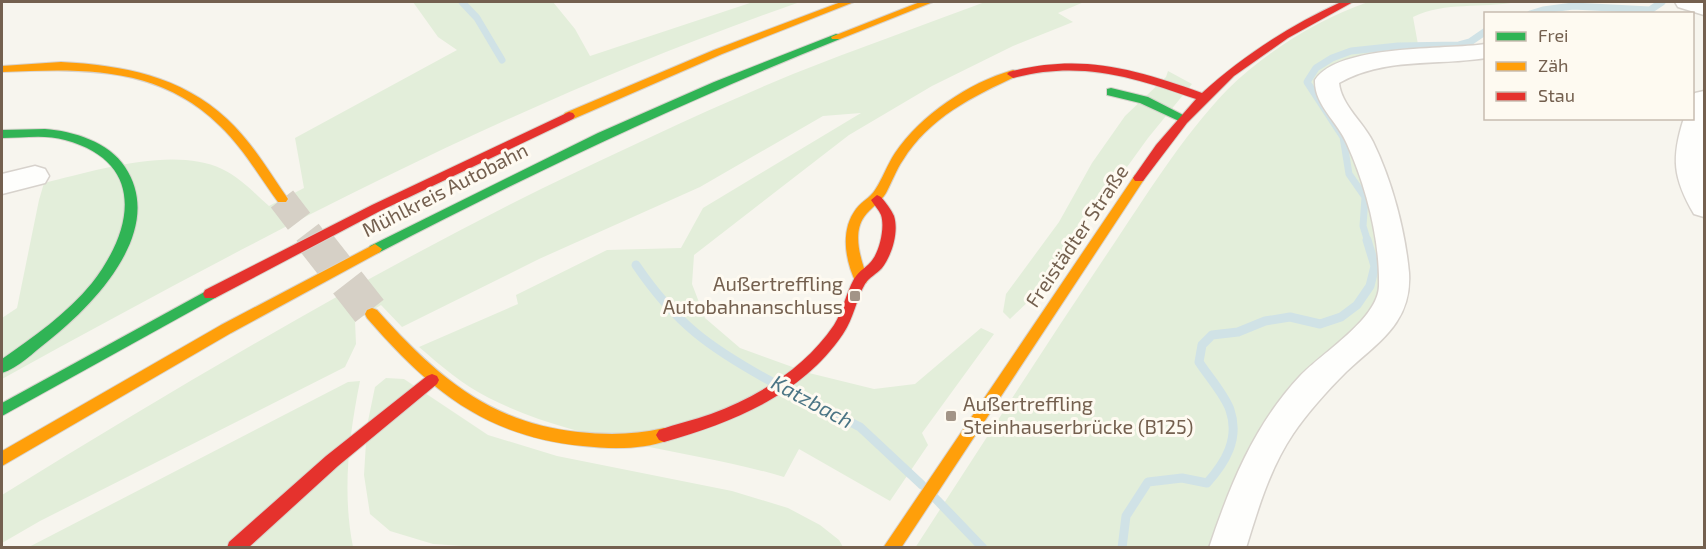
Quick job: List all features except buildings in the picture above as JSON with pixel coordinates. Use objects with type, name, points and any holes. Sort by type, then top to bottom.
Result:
[{"type":"main road","name":"Mühlkreis Autobahn","points":[[2,410],[220,288],[467,163],[687,65],[849,2]]},
{"type":"main road","name":"Mühlkreis Autobahn","points":[[2,459],[264,307],[428,219],[578,145],[696,93],[808,46],[928,2]]},
{"type":"main road","name":"Freistädter Straße","points":[[891,548],[1144,171],[1183,118],[1201,97],[1231,69],[1270,41],[1348,2]]},
{"type":"main road","points":[[2,69],[88,66],[142,75],[177,88],[192,96],[220,120],[282,199]]},
{"type":"main road","points":[[861,279],[852,256],[853,234],[861,213],[877,200],[890,170],[915,133],[934,114],[952,103],[1026,70],[1062,67],[1091,68],[1131,74],[1201,97]]},
{"type":"main road","points":[[987,86],[1020,87]]},
{"type":"main road","points":[[1094,88],[1144,100],[1183,118]]},
{"type":"main road","points":[[2,134],[68,136],[101,148],[124,166],[133,190],[134,205],[128,234],[105,275],[69,315],[2,367]]},
{"type":"main road","points":[[372,314],[432,380],[481,412],[501,421],[548,435],[596,441],[635,440],[689,431],[744,410],[767,397],[795,377],[834,337],[849,311],[861,279],[880,261],[886,239],[887,215],[877,200]]},
{"type":"main road","points":[[235,548],[296,491],[358,438],[432,380]]},
{"type":"street","points":[[1686,2],[1704,8]]},
{"type":"street","points":[[1227,548],[1246,493],[1264,453],[1288,413],[1339,359],[1373,330],[1390,308],[1394,289],[1386,228],[1371,169],[1360,141],[1325,87],[1327,80],[1338,72],[1356,65],[1381,60],[1484,51]]},
{"type":"street","points":[[1704,99],[1692,138],[1689,162],[1692,185],[1704,207]]},
{"type":"street","points":[[2,184],[35,176]]},
{"type":"green space","points":[[413,2],[553,2],[575,29],[590,56],[753,2],[800,2],[594,81],[393,173],[196,274],[2,379],[2,318],[17,308],[44,183],[110,167],[158,160],[181,160],[222,169],[241,181],[269,206],[304,188],[295,138],[457,50],[438,37]]},
{"type":"green space","points":[[985,2],[1084,2],[1058,13],[1073,22],[1013,46],[932,86],[849,135],[694,255],[692,284],[705,318],[740,348],[809,373],[874,389],[915,384],[981,328],[994,334],[922,433],[928,445],[890,501],[799,449],[784,477],[560,426],[479,393],[452,375],[419,347],[518,304],[516,295],[607,250],[681,248],[703,208],[861,113],[823,116],[700,187],[539,259],[402,327],[381,305],[355,321],[356,344],[345,367],[40,521],[2,543],[2,495],[201,375],[403,260],[541,189],[698,115],[793,74]]},
{"type":"green space","points":[[1368,2],[1516,2],[1451,7],[1425,12],[1413,17],[1419,50],[1323,73],[1362,163],[1385,289],[1212,547],[915,548],[1150,189],[1210,108],[1242,76],[1275,50],[1330,18]]},
{"type":"green space","points":[[1168,71],[1192,84],[1148,138],[1033,297],[1010,319],[1003,312],[1006,294],[1059,222],[1092,163],[1125,116],[1166,77]]},
{"type":"green space","points":[[386,378],[404,379],[488,435],[557,456],[732,491],[788,508],[820,525],[839,540],[843,547],[492,548],[433,544],[390,531],[370,514],[364,475],[367,426],[375,387]]},
{"type":"green space","points":[[360,381],[353,422],[347,485],[353,547],[27,548],[348,382]]},
{"type":"waterway","name":"Katzbach","points":[[462,2],[477,18],[502,60]]},
{"type":"waterway","points":[[1536,12],[1573,6],[1650,10],[1662,2]]},
{"type":"waterway","points":[[1368,242],[1363,226],[1365,197],[1349,174],[1343,137],[1307,82],[1316,68],[1332,58],[1351,51],[1398,46],[1459,45],[1470,42],[1484,32]]},
{"type":"waterway","points":[[1122,548],[1126,516],[1148,482],[1182,478],[1207,483],[1220,467],[1229,450],[1233,421],[1228,404],[1199,362],[1202,345],[1212,335],[1238,332],[1265,321],[1290,317],[1320,324],[1341,317],[1357,305],[1370,286],[1375,266],[1367,240]]},
{"type":"waterway","name":"Katzbach","points":[[636,265],[665,303],[696,333],[730,358],[772,382]]},
{"type":"waterway","name":"Katzbach","points":[[787,390],[860,427],[922,485]]},
{"type":"waterway","name":"Katzbach","points":[[935,498],[983,548]]},
{"type":"tunnel","points":[[282,199],[315,242]]},
{"type":"tunnel","points":[[314,240],[372,314]]},
{"type":"traffic: fast","points":[[375,249],[602,136],[718,84],[836,37]]},
{"type":"traffic: fast","points":[[1111,92],[1144,100],[1183,118]]},
{"type":"traffic: fast","points":[[2,134],[54,134],[70,137],[98,148],[117,163],[128,180],[132,200],[130,221],[123,243],[96,287],[64,320],[2,367]]},
{"type":"traffic: fast","points":[[2,410],[210,294]]},
{"type":"traffic: slow","points":[[569,116],[718,52],[849,2]]},
{"type":"traffic: slow","points":[[836,37],[928,2]]},
{"type":"traffic: slow","points":[[2,69],[91,67],[120,71],[175,88],[200,103],[223,122],[247,150],[282,199]]},
{"type":"traffic: slow","points":[[861,279],[852,246],[856,220],[880,192],[893,166],[910,141],[935,117],[964,97],[1013,74]]},
{"type":"traffic: slow","points":[[891,548],[1139,178]]},
{"type":"traffic: slow","points":[[2,459],[226,329],[375,249]]},
{"type":"traffic: slow","points":[[372,314],[418,364],[468,403],[495,417],[524,429],[591,440],[618,441],[664,435]]},
{"type":"traffic: jam","points":[[1139,178],[1183,121],[1230,74],[1284,35],[1348,2]]},
{"type":"traffic: jam","points":[[1013,74],[1060,65],[1084,66],[1108,69],[1156,81],[1201,97]]},
{"type":"traffic: jam","points":[[210,294],[376,208],[569,116]]},
{"type":"traffic: jam","points":[[664,435],[714,420],[762,398],[784,384],[823,350],[839,329],[861,279],[877,264],[883,254],[888,233],[888,220],[877,200]]},
{"type":"traffic: jam","points":[[235,548],[332,461],[432,380]]},
{"type":"place","name":"Außertreffling Autobahnanschluss","points":[[855,296]]},
{"type":"place","name":"Außertreffling Steinhauserbrücke (B125)","points":[[951,416]]}]
